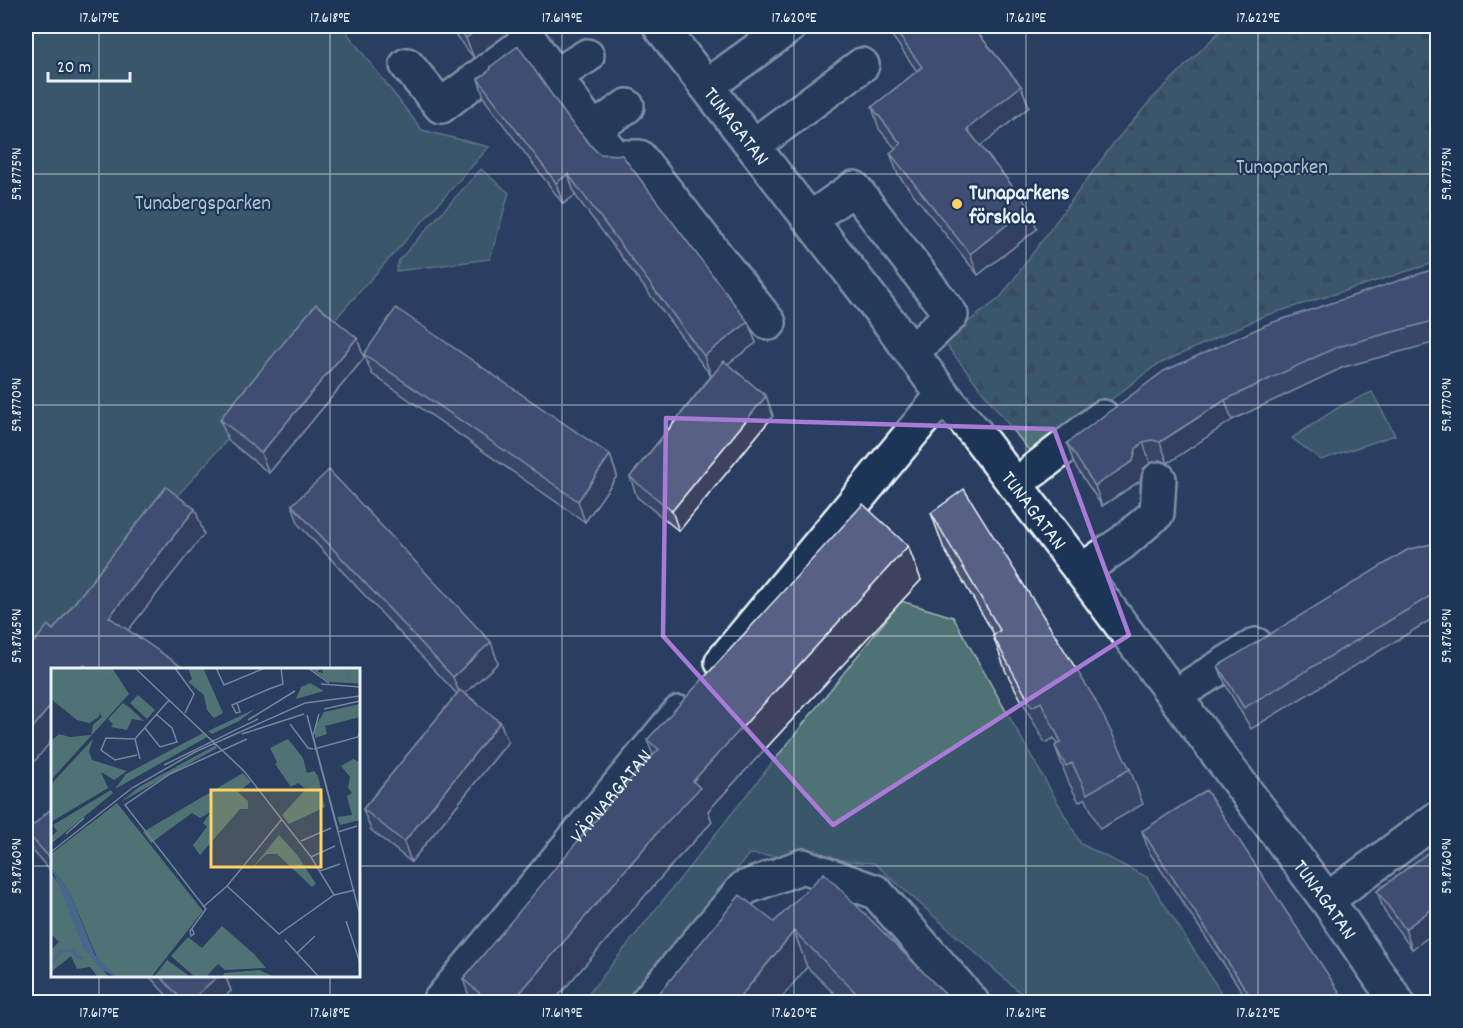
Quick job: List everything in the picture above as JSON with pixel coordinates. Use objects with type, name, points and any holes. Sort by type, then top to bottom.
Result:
[{"type":"street","name":"TUNAGATAN","points":[[660,26],[1081,571],[1327,900],[1397,1002]]},
{"type":"street","points":[[707,86],[790,26]]},
{"type":"street","points":[[407,65],[441,106],[539,32],[555,76],[593,130],[615,157],[639,157],[769,323]]},
{"type":"street","points":[[555,76],[587,56]]},
{"type":"street","points":[[753,146],[862,65]]},
{"type":"street","points":[[593,130],[627,106]]},
{"type":"street","points":[[810,219],[854,188],[951,315],[912,352]]},
{"type":"street","name":"VÄPNARGATAN","points":[[439,1002],[943,395]]},
{"type":"street","points":[[1033,471],[1131,396]]},
{"type":"street","points":[[1081,571],[1122,543],[1157,513],[1159,479]]},
{"type":"street","points":[[1193,684],[1285,628]]},
{"type":"street","points":[[1327,900],[1437,818]]},
{"type":"street","points":[[647,1002],[744,888],[803,866],[876,892],[972,1002]]},
{"type":"highlighted area","points":[[666,418],[1054,429],[1129,635],[833,825],[663,636]]},
{"type":"green space","name":"Tunabergsparken","points":[[26,26],[357,26],[347,33],[422,130],[489,147],[26,665],[27,333]]},
{"type":"green space","name":"Tunaparken","points":[[1225,26],[1437,26],[1437,262],[1264,316],[1155,366],[1035,458],[943,341],[1000,298],[1113,144],[1151,100]]},
{"type":"green space","points":[[481,169],[509,193],[490,259],[396,271],[399,260]]},
{"type":"green space","points":[[1372,392],[1395,435],[1321,460],[1292,438],[1339,407]]},
{"type":"green space","points":[[901,601],[953,617],[1081,844],[1147,877],[1227,1002],[1031,1002],[874,863],[749,854],[632,1002],[582,1002]]},
{"type":"building","points":[[457,26],[482,26],[466,38]]},
{"type":"building","points":[[892,26],[972,26],[1021,86],[967,129],[1029,207],[970,254],[890,153],[901,144],[872,107],[922,67]]},
{"type":"building","points":[[518,46],[570,121],[593,148],[600,154],[622,155],[748,322],[704,356],[568,174],[556,183],[478,79]]},
{"type":"building","points":[[1437,268],[1437,320],[1337,347],[1225,400],[1160,442],[1152,440],[1143,442],[1136,449],[1133,461],[1095,486],[1067,443],[1164,371],[1268,324]]},
{"type":"building","points":[[316,304],[357,338],[261,453],[220,419]]},
{"type":"building","points":[[396,308],[610,455],[578,501],[364,354]]},
{"type":"building","points":[[724,361],[766,396],[672,511],[630,477]]},
{"type":"building","points":[[329,470],[491,642],[453,677],[292,505]]},
{"type":"building","points":[[166,487],[195,509],[109,617],[184,668],[89,668],[84,665],[82,668],[51,668],[51,705],[26,736],[26,652],[48,625],[53,630]]},
{"type":"building","points":[[964,489],[1093,696],[1130,769],[1087,794],[1072,763],[1066,766],[1055,746],[1061,742],[1041,702],[1032,707],[993,636],[1000,630],[931,513]]},
{"type":"building","points":[[863,504],[908,546],[693,781],[700,788],[663,826],[512,1002],[490,1002],[463,979],[622,788],[659,749],[647,740]]},
{"type":"building","points":[[1437,541],[1437,593],[1244,708],[1218,666],[1407,550]]},
{"type":"building","points":[[460,690],[500,722],[404,842],[363,809]]},
{"type":"building","points":[[1206,790],[1346,1002],[1254,1002],[1142,831]]},
{"type":"building","points":[[51,809],[51,859],[26,832]]},
{"type":"building","points":[[1437,846],[1437,905],[1405,929],[1377,891]]},
{"type":"building","points":[[824,873],[953,1002],[865,1002],[794,931],[736,1002],[652,1002],[740,895],[774,922]]},
{"type":"building","points":[[161,977],[217,977],[189,1002],[184,1002]]},
{"type":"place","name":"Tunaparkens förskola","points":[[957,204]]}]
